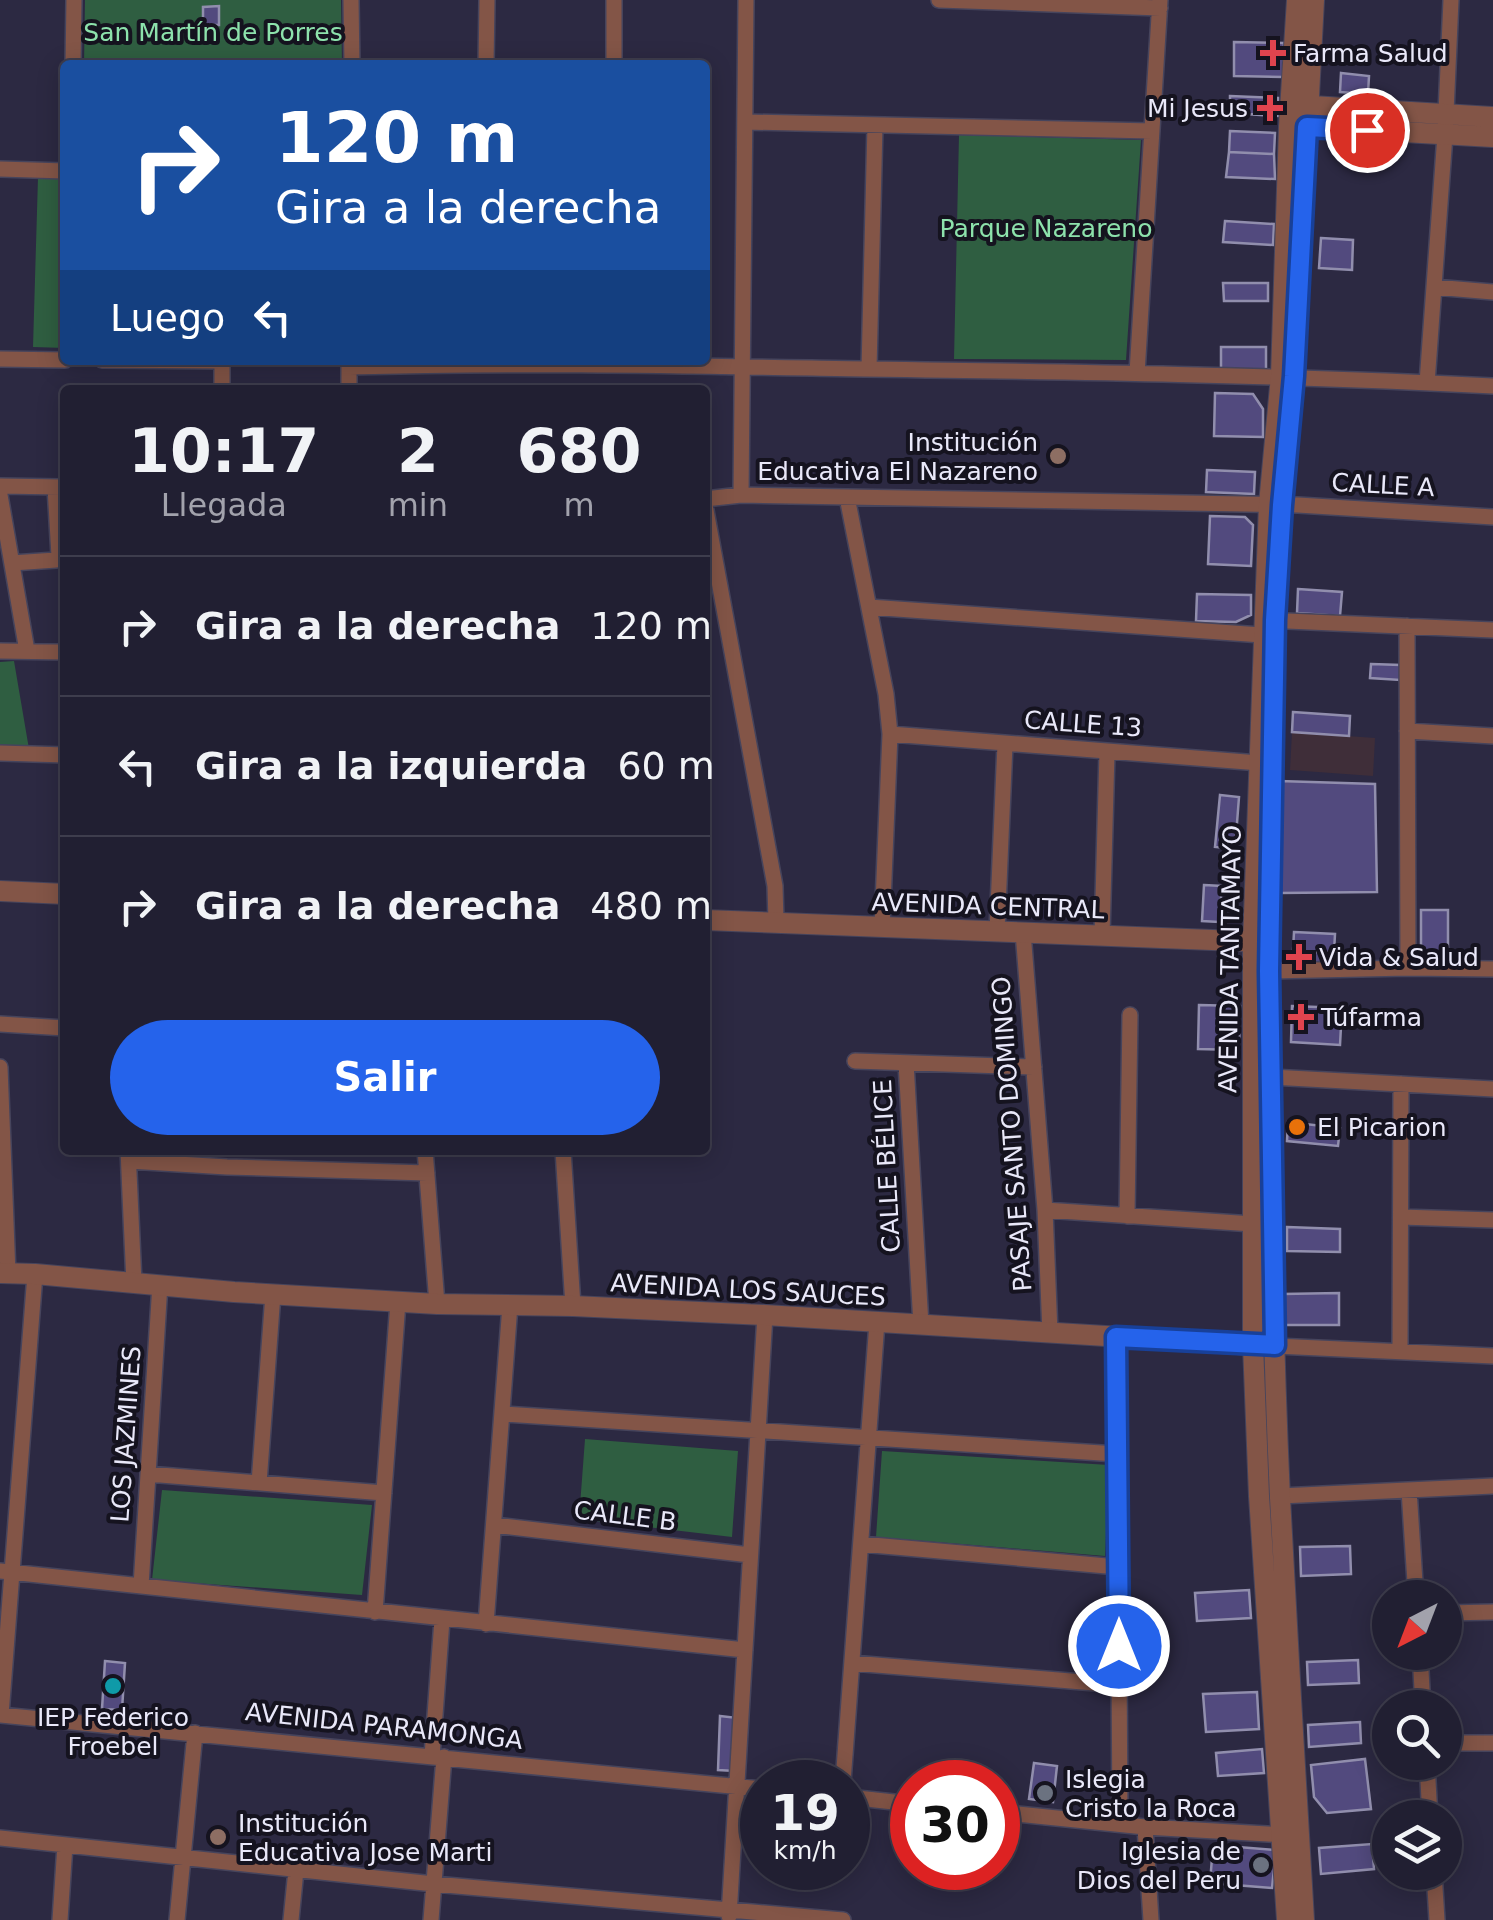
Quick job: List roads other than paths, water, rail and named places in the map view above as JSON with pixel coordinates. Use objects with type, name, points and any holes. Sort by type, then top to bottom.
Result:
[{"type":"street","points":[[73,60],[74,0]]},
{"type":"street","points":[[351,0],[352,60]]},
{"type":"street","points":[[486,60],[487,0]]},
{"type":"street","points":[[614,0],[614,60]]},
{"type":"street","points":[[741,495],[746,0]]},
{"type":"street","points":[[939,0],[1160,4],[1138,373]]},
{"type":"street","name":"AVENIDA TANTAMAYO","points":[[1296,0],[1298,116],[1287,376],[1270,628],[1253,1345],[1259,1496],[1291,1835],[1304,1920]]},
{"type":"street","name":"AVENIDA TANTAMAYO","points":[[1298,116],[1314,0]]},
{"type":"street","points":[[1427,382],[1451,0]]},
{"type":"street","points":[[1298,116],[1446,124],[1493,137]]},
{"type":"street","points":[[1446,124],[1493,116]]},
{"type":"street","points":[[746,122],[1152,131]]},
{"type":"street","points":[[869,369],[875,124]]},
{"type":"street","points":[[0,169],[60,170]]},
{"type":"street","points":[[1434,288],[1493,292]]},
{"type":"street","points":[[0,358],[60,360]]},
{"type":"street","points":[[690,365],[1287,376],[1493,386]]},
{"type":"street","points":[[0,486],[60,487],[59,556],[56,560],[12,563]]},
{"type":"street","points":[[0,495],[27,652]]},
{"type":"street","name":"CALLE A","points":[[710,501],[741,495],[1276,505],[1493,516]]},
{"type":"street","points":[[847,497],[886,694],[890,734],[882,927]]},
{"type":"street","points":[[710,529],[775,886],[776,922]]},
{"type":"street","points":[[869,607],[1270,628],[1407,626],[1493,630]]},
{"type":"street","points":[[1407,626],[1408,968]]},
{"type":"street","points":[[0,651],[60,652]]},
{"type":"street","points":[[1407,731],[1493,736]]},
{"type":"street","name":"CALLE 13","points":[[890,734],[1266,764]]},
{"type":"street","points":[[997,932],[1006,744]]},
{"type":"street","points":[[0,752],[60,756]]},
{"type":"street","points":[[1102,936],[1107,752]]},
{"type":"street","points":[[0,891],[60,894]]},
{"type":"street","name":"AVENIDA CENTRAL","points":[[710,920],[1261,942]]},
{"type":"street","name":"PASAJE SANTO DOMINGO","points":[[1023,932],[1045,1210],[1050,1333]]},
{"type":"street","name":"AVENIDA TANTAMAYO","points":[[1261,942],[1269,971],[1275,1345],[1291,1835],[1286,1920]]},
{"type":"street","points":[[1269,971],[1493,970]]},
{"type":"street","points":[[1127,1216],[1130,1015]]},
{"type":"street","points":[[0,1024],[60,1028]]},
{"type":"street","points":[[855,1061],[1034,1067]]},
{"type":"street","name":"CALLE BÉLICE","points":[[906,1063],[922,1325]]},
{"type":"street","points":[[0,1067],[4,1273]]},
{"type":"street","points":[[1270,1077],[1493,1088]]},
{"type":"street","points":[[1400,1084],[1400,1352]]},
{"type":"street","points":[[134,1283],[128,1155],[227,1168],[427,1173]]},
{"type":"street","points":[[425,1155],[437,1304]]},
{"type":"street","points":[[563,1155],[572,1306]]},
{"type":"street","points":[[1045,1210],[1253,1224]]},
{"type":"street","points":[[1401,1217],[1493,1220]]},
{"type":"street","name":"AVENIDA LOS SAUCES","points":[[4,1273],[398,1302],[765,1315],[1493,1356]]},
{"type":"street","points":[[0,1715],[6,1572],[36,1274]]},
{"type":"street","name":"LOS JAZMINES","points":[[141,1586],[160,1284]]},
{"type":"street","points":[[259,1483],[273,1294]]},
{"type":"street","points":[[376,1612],[398,1302]]},
{"type":"street","points":[[486,1624],[510,1305]]},
{"type":"street","points":[[729,1915],[765,1315]]},
{"type":"street","points":[[845,1760],[878,1322]]},
{"type":"street","points":[[1116,1337],[1120,1824]]},
{"type":"street","points":[[504,1414],[1117,1454]]},
{"type":"street","points":[[148,1474],[384,1493]]},
{"type":"street","points":[[1280,1496],[1493,1486]]},
{"type":"street","points":[[1409,1490],[1415,1580]]},
{"type":"street","name":"CALLE B","points":[[494,1525],[750,1556]]},
{"type":"street","points":[[861,1544],[1118,1567]]},
{"type":"street","points":[[6,1572],[745,1650]]},
{"type":"street","points":[[1462,1612],[1493,1612]]},
{"type":"street","points":[[431,1920],[442,1620]]},
{"type":"street","points":[[852,1663],[1119,1685]]},
{"type":"street","name":"AVENIDA PARAMONGA","points":[[0,1715],[740,1786]]},
{"type":"street","points":[[177,1920],[195,1733]]},
{"type":"street","points":[[1462,1743],[1493,1743]]},
{"type":"street","points":[[1020,1814],[1145,1827],[1291,1835]]},
{"type":"street","points":[[1145,1827],[1151,1920]]},
{"type":"street","points":[[0,1838],[729,1915],[843,1920]]},
{"type":"street","points":[[60,1920],[66,1845]]},
{"type":"street","points":[[291,1920],[296,1870]]},
{"type":"street","points":[[1435,1890],[1437,1920]]},
{"type":"place","name":"Farma Salud","points":[[1273,53]]},
{"type":"place","name":"Mi Jesus","points":[[1270,108]]},
{"type":"place","name":"Institución Educativa El Nazareno","points":[[1058,456]]},
{"type":"place","name":"Vida & Salud","points":[[1299,957]]},
{"type":"place","name":"Túfarma","points":[[1301,1017]]},
{"type":"place","name":"El Picarion","points":[[1297,1127]]},
{"type":"place","name":"IEP Federico Froebel","points":[[113,1686]]},
{"type":"place","name":"Islegia Cristo la Roca","points":[[1045,1793]]},
{"type":"place","name":"Institución Educativa Jose Marti","points":[[218,1837]]},
{"type":"place","name":"Iglesia de Dios del Peru","points":[[1261,1865]]},
{"type":"park label","name":"San Martín de Porres","points":[[213,32]]},
{"type":"park label","name":"Parque Nazareno","points":[[1046,228]]}]
